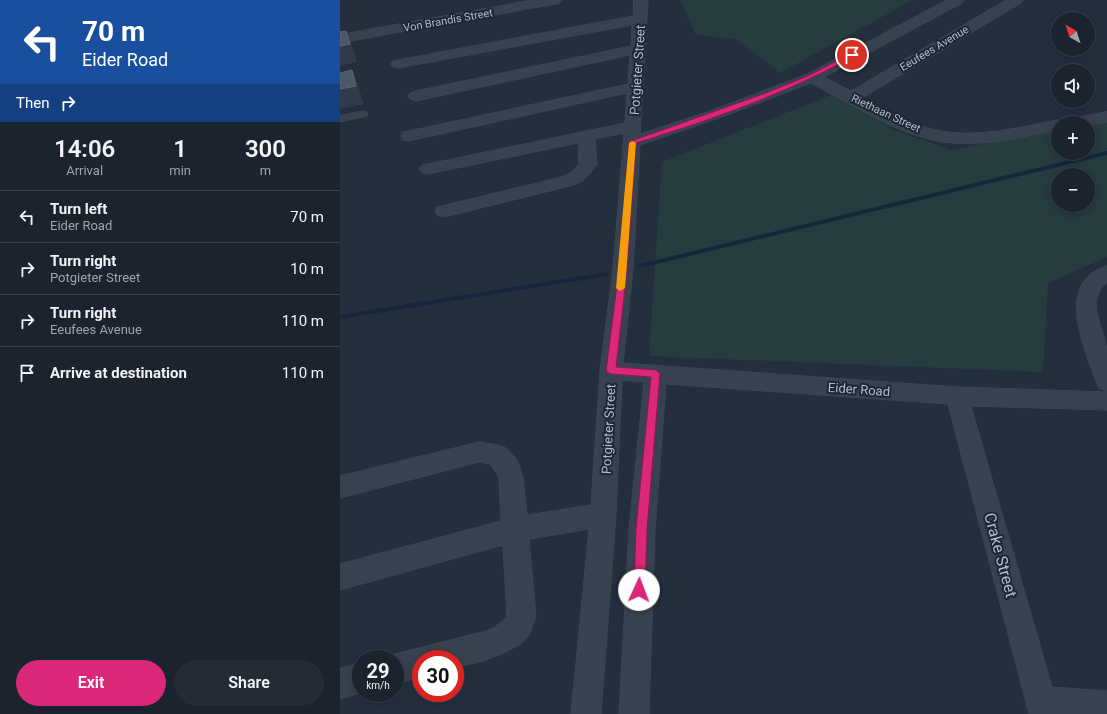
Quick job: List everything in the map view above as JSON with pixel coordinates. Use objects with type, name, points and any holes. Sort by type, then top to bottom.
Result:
[{"type":"street","name":"Von Brandis Street","points":[[340,39],[555,0]]},
{"type":"street","points":[[428,169],[586,136],[633,134],[680,127],[812,77],[957,0]]},
{"type":"street","name":"Eeufees Avenue","points":[[852,97],[1016,0]]},
{"type":"street","points":[[398,64],[641,10]]},
{"type":"street","name":"Potgieter Street","points":[[586,714],[602,515],[611,371],[623,270],[641,10]]},
{"type":"street","points":[[416,96],[638,49]]},
{"type":"street","name":"Riethaan Street","points":[[812,77],[905,124],[929,133],[950,138],[971,138],[1051,126]]},
{"type":"street","points":[[409,136],[635,87]]},
{"type":"street","points":[[1095,119],[1107,117]]},
{"type":"street","points":[[444,211],[556,184],[578,176],[588,165],[586,136]]},
{"type":"street","points":[[1107,273],[1093,284],[1086,296],[1088,319],[1107,382]]},
{"type":"street","name":"Eider Road","points":[[611,371],[957,396],[1107,401]]},
{"type":"street","points":[[634,714],[642,529],[656,374]]},
{"type":"street","name":"Crake Street","points":[[957,396],[1043,708]]},
{"type":"street","points":[[340,487],[479,452],[497,455],[508,468],[516,529],[522,617],[518,627],[512,634],[500,640],[464,650]]},
{"type":"street","points":[[340,577],[516,529],[602,515]]},
{"type":"street","points":[[340,684],[352,681]]},
{"type":"street","points":[[1043,708],[1107,706]]},
{"type":"lane","points":[[340,119],[364,114]]},
{"type":"green space","points":[[680,0],[913,0],[780,73],[736,39],[696,35]]},
{"type":"green space","points":[[831,95],[896,131],[952,150],[1051,130],[1051,160],[1095,160],[1095,123],[1107,120],[1107,257],[1048,283],[1043,372],[649,356],[662,162]]},
{"type":"building","points":[[346,31],[350,44],[340,46],[340,32]]},
{"type":"building","points":[[352,70],[356,86],[340,89],[340,73]]},
{"type":"waterway","points":[[640,266],[1107,153]]},
{"type":"waterway","points":[[340,317],[606,274]]},
{"type":"slow traffic","points":[[620,288],[623,270],[632,143]]},
{"type":"route","points":[[639,590],[642,529],[656,374],[611,371],[623,270],[632,142],[680,127],[768,95],[812,77],[852,55]]}]
